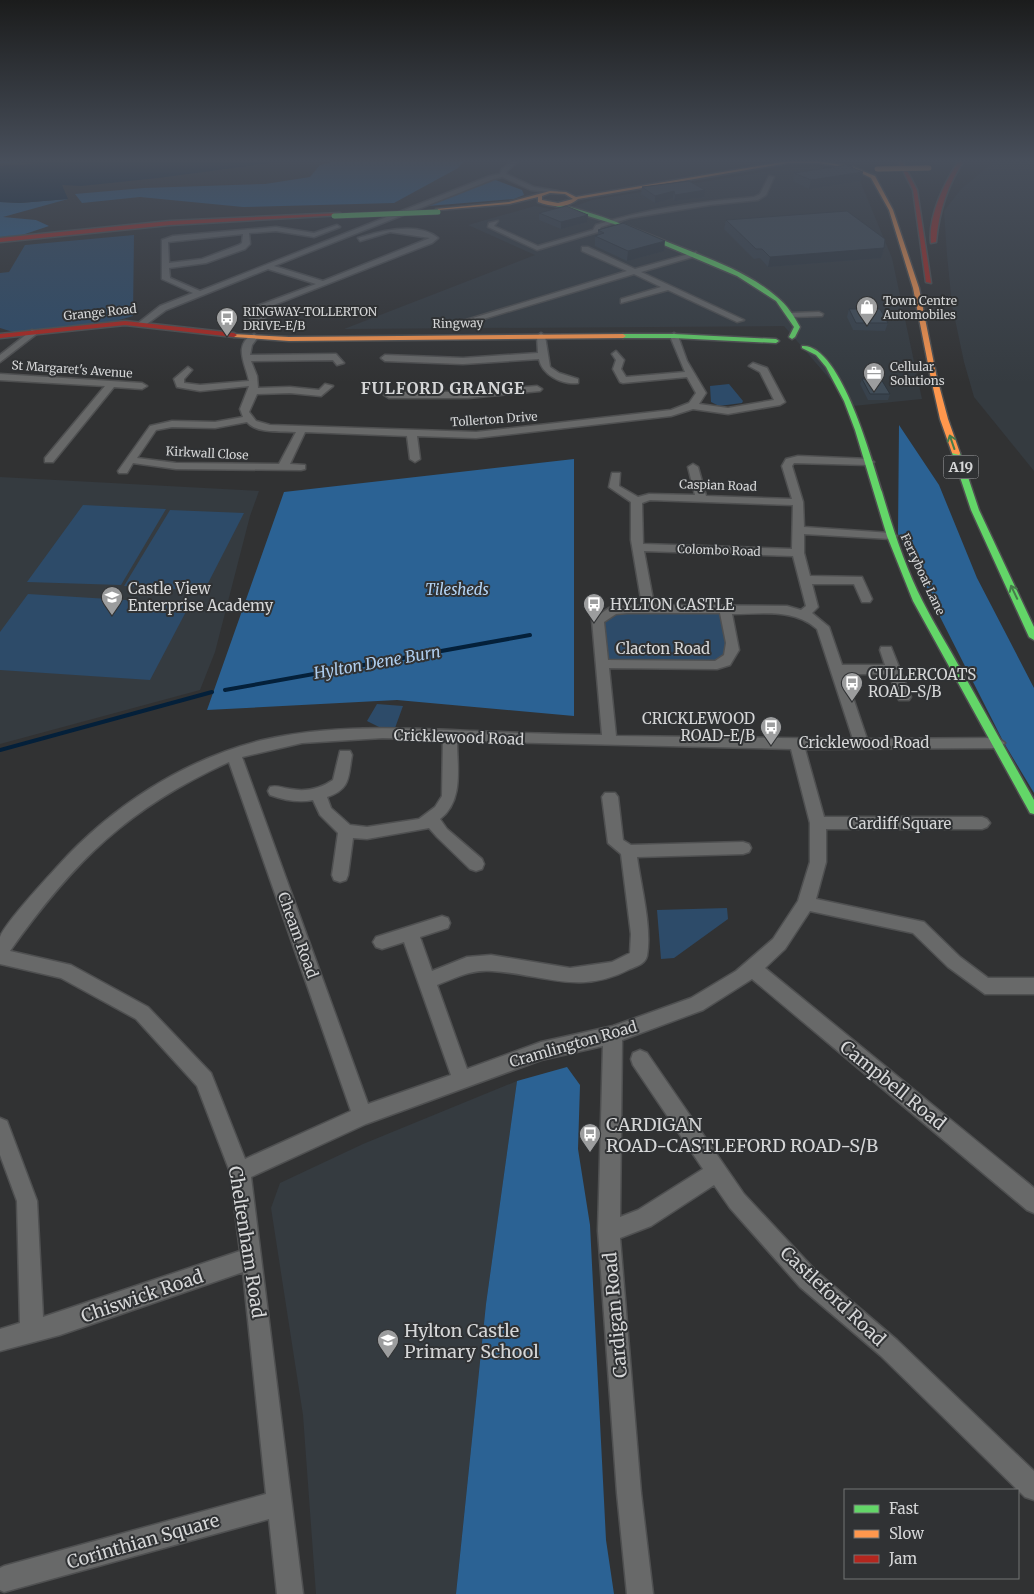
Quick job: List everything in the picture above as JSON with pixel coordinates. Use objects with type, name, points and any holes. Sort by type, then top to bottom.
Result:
[{"type":"main road","points":[[0,242],[63,233]]},
{"type":"main road","points":[[641,233],[693,254],[751,281],[774,297],[791,315],[797,327],[792,337],[804,342],[795,348],[779,346],[776,341]]},
{"type":"main road","points":[[898,233],[916,288]]},
{"type":"main road","name":"A19","points":[[909,233],[916,288],[932,374],[957,455],[975,510],[1034,637]]},
{"type":"main road","points":[[922,233],[930,290],[935,233]]},
{"type":"main road","name":"Grange Road","points":[[0,336],[107,324],[141,324]]},
{"type":"main road","name":"Ringway","points":[[141,324],[254,338],[674,336],[776,341],[783,337],[792,337]]},
{"type":"main road","name":"Ferryboat Lane","points":[[795,348],[818,354],[829,366],[852,412],[891,536],[918,601],[1034,810]]},
{"type":"street","points":[[199,293],[168,281],[165,277],[164,242],[167,239],[222,233]]},
{"type":"street","points":[[164,266],[203,261],[242,247],[246,244],[246,233]]},
{"type":"street","name":"Grange Road","points":[[141,324],[163,308],[348,233]]},
{"type":"street","points":[[279,270],[376,233]]},
{"type":"street","points":[[262,320],[253,316],[252,311],[394,257],[434,238],[427,234],[421,233]]},
{"type":"street","points":[[505,233],[537,248],[588,233]]},
{"type":"street","points":[[585,249],[740,320]]},
{"type":"street","points":[[457,324],[693,254]]},
{"type":"street","points":[[294,255],[304,260]]},
{"type":"street","points":[[394,257],[410,262]]},
{"type":"street","points":[[266,266],[323,284]]},
{"type":"street","points":[[624,301],[669,286]]},
{"type":"street","points":[[791,315],[819,314]]},
{"type":"street","name":"St Margaret's Avenue","points":[[0,359],[35,332]]},
{"type":"street","points":[[542,336],[542,385]]},
{"type":"street","points":[[674,336],[690,374],[700,387],[701,394],[693,406],[728,412],[780,402],[792,404]]},
{"type":"street","points":[[247,418],[244,407],[253,387],[245,358],[248,346],[254,338]]},
{"type":"street","points":[[385,358],[408,363],[542,356]]},
{"type":"street","points":[[245,358],[336,357],[340,363]]},
{"type":"street","points":[[623,380],[617,369],[618,357],[632,359]]},
{"type":"street","points":[[753,366],[768,368],[780,402]]},
{"type":"street","points":[[180,385],[180,380],[188,370]]},
{"type":"street","points":[[615,387],[623,380],[690,374]]},
{"type":"street","name":"St Margaret's Avenue","points":[[0,377],[142,386]]},
{"type":"street","points":[[389,395],[399,390],[461,396],[575,381]]},
{"type":"street","points":[[49,460],[112,384]]},
{"type":"street","points":[[168,388],[180,385],[200,388],[253,387],[321,393],[328,386]]},
{"type":"street","name":"Tollerton Drive","points":[[247,418],[253,423],[269,428],[476,436],[671,413],[693,406]]},
{"type":"street","name":"Kirkwall Close","points":[[123,471],[148,433],[158,422],[215,425],[247,418]]},
{"type":"street","points":[[283,466],[302,429]]},
{"type":"street","points":[[412,434],[411,442],[414,459]]},
{"type":"street","points":[[861,742],[822,627],[804,613],[812,607],[798,553],[798,502],[788,466],[790,461],[798,459],[869,462]]},
{"type":"street","name":"Kirkwall Close","points":[[131,460],[176,466],[233,468],[301,467]]},
{"type":"street","points":[[693,467],[702,498]]},
{"type":"street","points":[[616,475],[614,487],[637,501],[635,510],[639,548],[649,608]]},
{"type":"street","name":"Caspian Road","points":[[637,501],[649,497],[798,502]]},
{"type":"street","points":[[798,530],[891,536]]},
{"type":"street","name":"Colombo Road","points":[[639,548],[798,553]]},
{"type":"street","points":[[806,580],[858,580],[866,599]]},
{"type":"street","name":"Clacton Road","points":[[609,740],[604,664],[598,620],[613,611],[649,608],[787,610],[804,613]]},
{"type":"street","name":"Clacton Road","points":[[604,664],[717,665],[726,662],[731,659],[734,650],[725,610]]},
{"type":"street","points":[[886,650],[904,697]]},
{"type":"street","points":[[837,669],[893,670]]},
{"type":"street","name":"Cricklewood Road","points":[[0,951],[31,906],[73,857],[112,821],[168,785],[234,755],[266,746],[336,734],[609,740],[998,743]]},
{"type":"street","points":[[319,796],[325,811],[346,831],[367,833],[423,824],[440,811],[449,797],[450,736]]},
{"type":"street","name":"Cramlington Road","points":[[240,1172],[362,1116],[541,1051],[613,1035],[697,1004],[742,977],[780,944],[806,903],[818,862],[818,823],[796,742]]},
{"type":"street","name":"Cheam Road","points":[[234,755],[362,1116]]},
{"type":"street","points":[[275,791],[283,794],[319,796],[340,783],[345,755]]},
{"type":"street","points":[[610,797],[616,843],[628,851],[743,848]]},
{"type":"street","points":[[430,818],[442,834],[476,864]]},
{"type":"street","name":"Cardiff Square","points":[[818,823],[982,823]]},
{"type":"street","points":[[340,875],[346,831]]},
{"type":"street","points":[[427,981],[466,965],[491,964],[570,976],[614,968],[638,957],[639,934],[628,851]]},
{"type":"street","points":[[806,903],[844,913],[918,927],[954,962],[985,986],[1034,986]]},
{"type":"street","points":[[382,942],[442,923]]},
{"type":"street","points":[[410,934],[462,1080]]},
{"type":"street","name":"Cheltenham Road","points":[[0,956],[65,971],[142,1014],[204,1080],[240,1172],[252,1258],[290,1594]]},
{"type":"street","name":"Campbell Road","points":[[752,968],[1021,1190],[1034,1203]]},
{"type":"street","name":"Cardigan Road","points":[[613,1035],[608,1231],[629,1492],[640,1594]]},
{"type":"street","name":"Castleford Road","points":[[640,1059],[737,1201],[808,1279],[889,1348],[1034,1488]]},
{"type":"street","points":[[0,1128],[27,1201],[32,1332]]},
{"type":"street","points":[[608,1231],[644,1219],[718,1171]]},
{"type":"street","name":"Chiswick Road","points":[[0,1340],[60,1324],[252,1258]]},
{"type":"street","name":"Corinthian Square","points":[[4,1580],[281,1503]]},
{"type":"shaded area","points":[[487,233],[882,233],[892,258],[922,399],[853,406],[784,326],[344,329],[535,255]]},
{"type":"shaded area","points":[[946,233],[1034,233],[1034,471],[974,397],[964,362],[952,305]]},
{"type":"shaded area","points":[[134,235],[133,316],[116,321],[13,332],[0,328],[0,273],[9,272],[25,245]]},
{"type":"shaded area","points":[[729,384],[743,401],[742,403],[719,406],[711,402],[710,386]]},
{"type":"shaded area","name":"Castle View Enterprise Academy","points":[[0,477],[259,491],[250,516],[215,652],[200,690],[0,744]]},
{"type":"shaded area","points":[[83,505],[166,509],[121,585],[27,582]]},
{"type":"shaded area","points":[[170,510],[244,513],[204,591],[124,586]]},
{"type":"shaded area","points":[[28,594],[190,604],[150,680],[0,670],[0,632]]},
{"type":"shaded area","points":[[725,610],[734,650],[726,662],[604,664],[601,617],[613,611]]},
{"type":"shaded area","points":[[377,704],[403,706],[395,728],[379,727],[367,721]]},
{"type":"shaded area","points":[[727,908],[728,919],[674,958],[661,959],[657,910]]},
{"type":"shaded area","name":"Hylton Castle Primary School","points":[[517,1081],[486,1304],[456,1594],[316,1594],[303,1415],[271,1208],[280,1183],[363,1144]]},
{"type":"green space","points":[[0,233],[27,233],[19,236],[0,238]]},
{"type":"green space","points":[[899,425],[939,485],[977,578],[1034,688],[1034,793],[1004,743],[898,534]]},
{"type":"green space","name":"Tilesheds","points":[[574,459],[574,716],[397,700],[207,710],[284,492]]},
{"type":"green space","points":[[567,1067],[580,1085],[578,1149],[590,1225],[606,1540],[614,1594],[456,1594],[486,1304],[517,1081]]},
{"type":"building","points":[[603,233],[647,233],[665,241],[628,251],[595,236]]},
{"type":"building","points":[[740,233],[877,233],[885,239],[884,248],[770,257],[762,249],[756,249]]},
{"type":"building","points":[[849,309],[880,309],[888,323],[856,323]]},
{"type":"building","points":[[862,379],[881,379],[890,394],[870,394]]},
{"type":"waterway","name":"Hylton Dene Burn","points":[[225,690],[530,635]]},
{"type":"waterway","name":"Hylton Dene Burn","points":[[0,750],[212,692]]},
{"type":"traffic: fast","points":[[644,233],[714,263],[763,289],[781,304],[797,327],[792,337]]},
{"type":"traffic: fast","points":[[623,336],[674,336],[776,341]]},
{"type":"traffic: fast","points":[[804,347],[818,354],[829,366],[847,401],[859,430],[891,536],[918,601],[1034,810]]},
{"type":"traffic: fast","points":[[956,453],[975,510],[1034,637]]},
{"type":"traffic: slow","points":[[898,233],[916,288],[933,374],[944,419],[956,453]]},
{"type":"traffic: slow","points":[[234,335],[289,339],[623,336]]},
{"type":"traffic: jam","points":[[0,240],[66,233]]},
{"type":"traffic: jam","points":[[922,233],[929,282]]},
{"type":"traffic: jam","points":[[933,242],[934,233]]},
{"type":"traffic: jam","points":[[0,336],[125,323],[234,335]]},
{"type":"place","name":"Town Centre Automobiles","points":[[867,326]]},
{"type":"place","name":"RINGWAY-TOLLERTON DRIVE-E/B","points":[[227,337]]},
{"type":"place","name":"Cellular Solutions","points":[[874,392]]},
{"type":"place","name":"Castle View Enterprise Academy","points":[[112,616]]},
{"type":"place","name":"HYLTON CASTLE","points":[[594,623]]},
{"type":"place","name":"CULLERCOATS ROAD-S/B","points":[[852,702]]},
{"type":"place","name":"CRICKLEWOOD ROAD-E/B","points":[[771,746]]},
{"type":"place","name":"CARDIGAN ROAD-CASTLEFORD ROAD-S/B","points":[[590,1153]]},
{"type":"place","name":"Hylton Castle Primary School","points":[[388,1359]]},
{"type":"district","name":"FULFORD GRANGE","points":[[443,388]]}]
